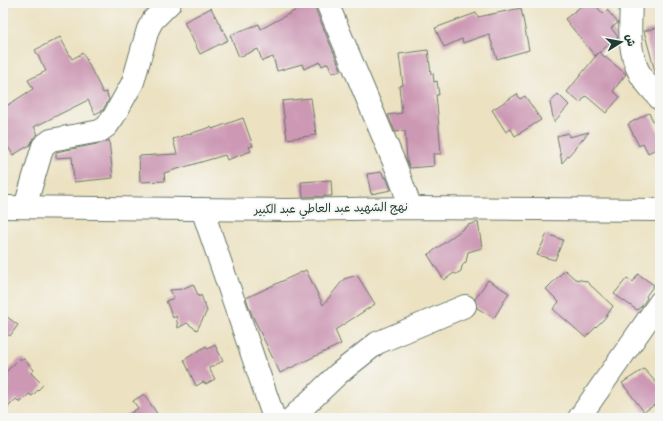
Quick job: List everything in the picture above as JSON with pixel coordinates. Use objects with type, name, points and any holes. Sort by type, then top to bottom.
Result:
[{"type":"street","points":[[11,211],[43,146],[51,140],[100,131],[107,126],[133,82],[148,28],[153,20],[170,3]]},
{"type":"street","points":[[327,3],[396,167],[411,208]]},
{"type":"street","points":[[631,3],[630,44],[640,73],[660,99]]},
{"type":"street","name":"نهج الشهيد عبد العاطي عبد الكبير","points":[[11,211],[411,208],[660,210]]},
{"type":"street","points":[[202,209],[274,418]]},
{"type":"street","points":[[579,418],[660,302]]},
{"type":"street","points":[[292,418],[338,374],[377,343],[465,306]]},
{"type":"building","points":[[309,3],[315,3],[315,8],[341,70],[332,73],[328,63],[322,66],[320,62],[304,69],[302,64],[277,71],[273,57],[262,61],[258,49],[239,57],[230,35],[259,24],[261,29]]},
{"type":"building","points":[[585,3],[594,3],[603,14],[607,10],[618,23],[611,28],[618,37],[595,56],[565,19]]},
{"type":"building","points":[[211,8],[228,40],[200,54],[184,22]]},
{"type":"building","points":[[521,8],[529,50],[497,59],[489,34],[463,43],[462,39],[444,47],[435,28],[476,13],[478,17]]},
{"type":"building","points":[[660,27],[660,75],[656,75],[644,31]]},
{"type":"building","points":[[60,37],[72,59],[83,53],[103,93],[106,92],[109,99],[103,110],[95,114],[88,100],[34,127],[38,134],[35,136],[30,145],[13,155],[3,138],[3,108],[33,89],[28,80],[46,71],[35,50]]},
{"type":"building","points":[[428,50],[431,74],[433,73],[434,82],[437,81],[439,95],[436,95],[441,154],[433,154],[434,166],[410,168],[407,161],[405,131],[395,132],[388,115],[402,113],[399,86],[403,85],[399,54]]},
{"type":"building","points":[[599,52],[626,74],[613,91],[620,97],[606,113],[586,96],[580,103],[567,92]]},
{"type":"building","points":[[517,94],[520,99],[525,96],[541,120],[515,136],[511,129],[506,132],[492,110]]},
{"type":"building","points":[[558,94],[569,105],[554,122],[550,103]]},
{"type":"building","points":[[311,98],[316,135],[287,139],[282,101]]},
{"type":"building","points":[[649,113],[660,135],[660,147],[648,153],[643,143],[639,146],[628,124]]},
{"type":"building","points":[[243,118],[253,146],[249,147],[251,151],[227,160],[225,155],[164,173],[165,181],[140,182],[139,156],[177,154],[173,139],[211,127],[212,129]]},
{"type":"building","points":[[589,132],[562,163],[557,136],[568,133],[569,137]]},
{"type":"building","points":[[109,140],[113,178],[74,182],[72,157],[56,158],[56,152],[102,143]]},
{"type":"building","points":[[382,172],[384,178],[386,177],[391,190],[371,194],[367,174]]},
{"type":"building","points":[[331,180],[332,196],[303,197],[301,182]]},
{"type":"building","points":[[478,222],[482,248],[468,252],[466,262],[462,266],[461,271],[456,274],[454,273],[444,280],[428,255],[468,225]]},
{"type":"building","points":[[547,234],[563,240],[555,260],[537,255]]},
{"type":"building","points":[[306,270],[323,305],[344,279],[357,275],[375,304],[335,330],[341,344],[280,373],[252,315],[246,298]]},
{"type":"building","points":[[565,270],[575,279],[586,281],[613,306],[605,318],[585,337],[553,309],[559,302],[546,289]]},
{"type":"building","points":[[638,274],[654,285],[646,296],[647,298],[641,307],[637,310],[614,294],[627,278],[633,282]]},
{"type":"building","points":[[488,280],[509,293],[494,318],[477,308],[475,299]]},
{"type":"building","points":[[193,284],[199,297],[201,295],[207,311],[197,330],[187,323],[178,328],[176,316],[173,318],[166,301],[174,298],[170,290],[182,289]]},
{"type":"building","points":[[3,314],[18,325],[10,336],[3,331]]},
{"type":"building","points":[[215,345],[223,361],[209,368],[215,379],[206,384],[203,382],[196,386],[184,360],[206,346],[208,349]]},
{"type":"building","points":[[19,359],[24,359],[34,370],[31,373],[43,385],[32,396],[29,394],[20,403],[16,399],[3,412],[3,375]]},
{"type":"building","points":[[644,369],[660,387],[660,401],[644,412],[622,383]]},
{"type":"building","points":[[144,394],[160,418],[124,418],[138,408],[133,401]]}]
